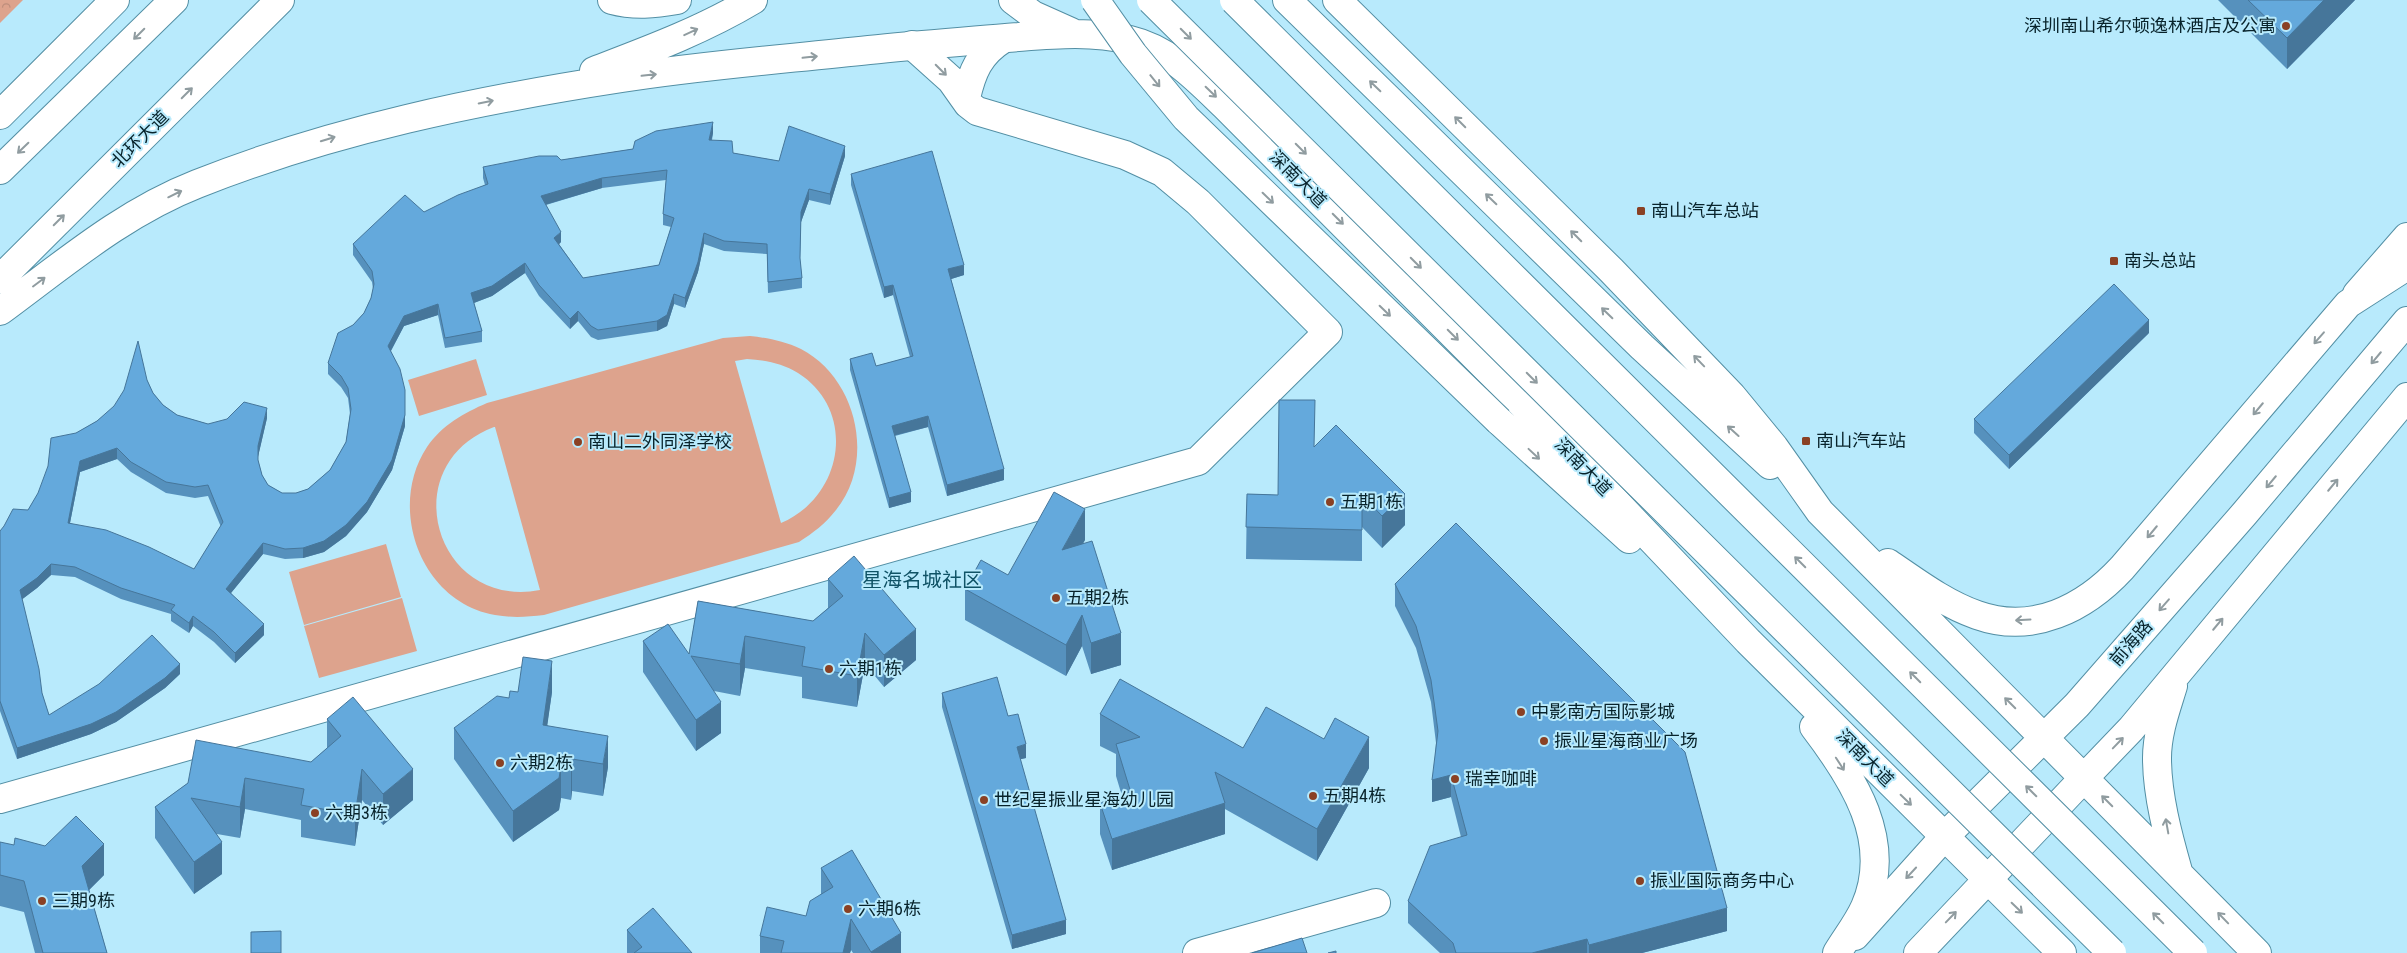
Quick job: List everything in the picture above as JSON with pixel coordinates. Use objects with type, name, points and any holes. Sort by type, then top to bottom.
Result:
[{"type":"main road","points":[[0,115],[105,0]]},
{"type":"main road","points":[[0,115],[115,0]]},
{"type":"main road","points":[[0,170],[174,0]]},
{"type":"main road","name":"北环大道","points":[[0,279],[280,0]]},
{"type":"main road","points":[[612,0],[624,4],[654,4],[677,0]]},
{"type":"main road","points":[[531,94],[665,44],[728,16],[753,0]]},
{"type":"main road","points":[[1013,0],[1033,15],[1074,33]]},
{"type":"main road","points":[[1095,0],[1133,54],[1186,118],[1571,489],[1748,641],[1832,750],[1857,789],[1867,814],[1874,846],[1874,876],[1865,907],[1838,953]]},
{"type":"main road","name":"深南大道","points":[[1151,0],[2112,953]]},
{"type":"main road","points":[[1234,0],[2192,953]]},
{"type":"main road","points":[[1287,0],[1642,347],[1827,518],[2257,953]]},
{"type":"main road","points":[[1337,0],[1611,270],[1732,396],[1774,447],[1827,518],[1916,582],[1950,603],[1978,616],[2002,621],[2027,621],[2076,607],[2102,589],[2407,237]]},
{"type":"main road","points":[[0,311],[89,244],[132,215],[194,185],[268,158],[341,135],[422,115],[624,77],[912,46],[1074,33]]},
{"type":"main road","name":"深南大道","points":[[1074,33],[1132,40],[1155,49],[1177,62],[1201,83],[1540,422],[1748,641],[2062,953]]},
{"type":"main road","points":[[966,98],[974,69],[979,60],[986,51],[1003,38]]},
{"type":"main road","points":[[0,799],[1198,461],[1328,332],[1198,202],[1162,172],[1125,155],[977,111],[968,104],[966,98],[934,63],[912,46]]},
{"type":"main road","points":[[2348,304],[2407,266]]},
{"type":"main road","name":"前海路","points":[[1838,953],[1944,837],[2077,705],[2225,535],[2407,320]]},
{"type":"main road","points":[[1918,953],[2131,729],[2407,397]]},
{"type":"main road","points":[[2176,675],[2160,728],[2157,758],[2169,841],[2179,873]]},
{"type":"main road","points":[[1197,953],[1376,903]]},
{"type":"green space","points":[[0,0],[23,0],[0,23]]},
{"type":"green space","points":[[750,336],[782,342],[801,349],[820,362],[836,379],[847,400],[854,422],[857,445],[855,468],[848,490],[828,520],[799,542],[544,615],[520,617],[495,615],[469,607],[447,592],[430,572],[418,549],[411,523],[410,497],[415,471],[427,447],[439,432],[470,411],[487,403],[723,338]],"holes":[[[747,359],[773,363],[798,373],[817,389],[829,409],[835,430],[835,453],[829,474],[818,494],[802,511],[781,523],[735,361]],[[495,427],[540,590],[504,590],[474,578],[453,557],[440,530],[436,501],[444,471],[463,446]]]},
{"type":"green space","points":[[476,359],[487,395],[419,416],[408,380]]},
{"type":"green space","points":[[386,544],[401,597],[304,625],[289,572]]},
{"type":"green space","points":[[402,598],[417,651],[319,678],[304,626]]},
{"type":"building","points":[[2248,0],[2324,0],[2287,38]]},
{"type":"building","points":[[713,122],[709,140],[732,141],[733,153],[779,161],[789,126],[845,146],[830,194],[809,189],[801,212],[800,258],[802,278],[768,282],[767,244],[724,241],[704,233],[698,262],[685,298],[674,294],[667,315],[657,321],[598,330],[591,326],[578,311],[570,319],[539,285],[525,263],[492,286],[471,293],[482,331],[445,338],[438,304],[404,316],[388,346],[400,369],[405,390],[405,415],[392,460],[367,502],[346,525],[324,541],[303,548],[285,549],[263,543],[226,589],[264,624],[235,653],[214,632],[193,616],[189,623],[171,610],[175,605],[121,588],[75,567],[51,564],[37,578],[20,590],[39,669],[42,693],[49,715],[99,684],[152,635],[180,664],[165,678],[116,712],[91,724],[17,748],[0,701],[0,531],[13,509],[28,510],[38,493],[48,466],[51,438],[76,433],[97,421],[114,406],[124,390],[138,341],[147,380],[153,393],[163,405],[177,415],[208,424],[227,419],[244,402],[267,408],[258,446],[258,460],[262,475],[268,485],[282,493],[296,493],[308,489],[330,470],[346,442],[351,409],[348,388],[341,376],[328,363],[338,333],[353,325],[364,313],[371,298],[374,284],[372,271],[353,244],[405,195],[424,212],[458,195],[488,184],[483,167],[539,156],[557,156],[561,160],[633,149],[635,141],[656,131]],"holes":[[[667,170],[663,214],[674,218],[659,265],[583,278],[554,238],[561,232],[541,196],[602,178]],[[117,448],[131,462],[166,482],[195,487],[208,485],[223,522],[194,569],[149,547],[106,530],[68,523],[80,461]]]},
{"type":"building","points":[[932,151],[964,265],[948,269],[1004,469],[947,485],[928,416],[892,426],[911,492],[889,498],[850,359],[872,353],[876,366],[913,356],[893,285],[884,287],[851,174]]},
{"type":"building","points":[[2114,284],[2149,320],[2009,455],[1974,419]]},
{"type":"building","points":[[1279,400],[1315,400],[1314,447],[1336,425],[1405,494],[1382,516],[1362,495],[1362,530],[1246,527],[1247,494],[1278,495]]},
{"type":"building","points":[[1054,492],[1085,509],[1062,550],[1092,541],[1121,633],[1091,643],[1082,615],[1066,645],[965,589],[981,560],[1008,575]]},
{"type":"building","name":"振业星海商业广场","points":[[1456,523],[1685,752],[1727,908],[1589,945],[1587,939],[1532,953],[1456,953],[1453,943],[1408,901],[1430,846],[1467,835],[1451,775],[1432,780],[1438,731],[1431,680],[1416,626],[1395,584]]},
{"type":"building","points":[[854,556],[916,629],[884,655],[865,633],[857,676],[802,666],[805,647],[745,636],[740,664],[691,656],[721,702],[696,720],[643,641],[668,624],[689,654],[698,601],[813,621],[843,596],[828,579]]},
{"type":"building","points":[[523,657],[552,661],[543,725],[608,736],[603,764],[572,759],[571,769],[561,767],[559,778],[513,811],[454,728],[497,696],[509,698],[510,691],[518,692]]},
{"type":"building","points":[[997,677],[1008,716],[1018,714],[1026,744],[1017,747],[1066,920],[1012,935],[942,693]]},
{"type":"building","points":[[1120,679],[1243,748],[1266,707],[1324,739],[1335,718],[1369,737],[1317,829],[1215,772],[1225,803],[1112,839],[1100,803],[1131,793],[1116,744],[1140,737],[1100,714]]},
{"type":"building","points":[[353,697],[413,769],[383,794],[362,769],[355,815],[301,805],[304,789],[245,778],[240,807],[191,798],[222,842],[194,862],[155,807],[188,783],[196,740],[311,762],[341,736],[327,719]]},
{"type":"building","points":[[76,816],[104,844],[82,866],[107,953],[43,953],[24,881],[0,875],[0,842],[14,845],[15,838],[45,846]]},
{"type":"building","points":[[852,850],[901,933],[871,952],[851,919],[843,953],[781,953],[784,941],[760,936],[767,907],[806,916],[810,901],[833,887],[821,868]]},
{"type":"building","points":[[653,908],[692,953],[634,953],[642,947],[627,930]]},
{"type":"building","points":[[281,931],[281,953],[251,953],[251,932]]},
{"type":"building","points":[[1302,938],[1307,953],[1252,953]]},
{"type":"place","name":"深圳南山希尔顿逸林酒店及公寓","points":[[2286,26]]},
{"type":"place","name":"南山汽车总站","points":[[1641,211]]},
{"type":"place","name":"南头总站","points":[[2114,261]]},
{"type":"place","name":"南山汽车站","points":[[1806,441]]},
{"type":"place","name":"南山二外同泽学校","points":[[578,442]]},
{"type":"place","name":"五期1栋","points":[[1330,502]]},
{"type":"place","name":"五期2栋","points":[[1056,598]]},
{"type":"place","name":"六期1栋","points":[[829,669]]},
{"type":"place","name":"中影南方国际影城","points":[[1521,712]]},
{"type":"place","name":"振业星海商业广场","points":[[1544,741]]},
{"type":"place","name":"六期2栋","points":[[500,763]]},
{"type":"place","name":"瑞幸咖啡","points":[[1455,779]]},
{"type":"place","name":"五期4栋","points":[[1313,796]]},
{"type":"place","name":"世纪星振业星海幼儿园","points":[[984,800]]},
{"type":"place","name":"六期3栋","points":[[315,813]]},
{"type":"place","name":"振业国际商务中心","points":[[1640,881]]},
{"type":"place","name":"三期9栋","points":[[42,901]]},
{"type":"place","name":"六期6栋","points":[[848,909]]},
{"type":"district","name":"星海名城社区","points":[[922,580]]}]
